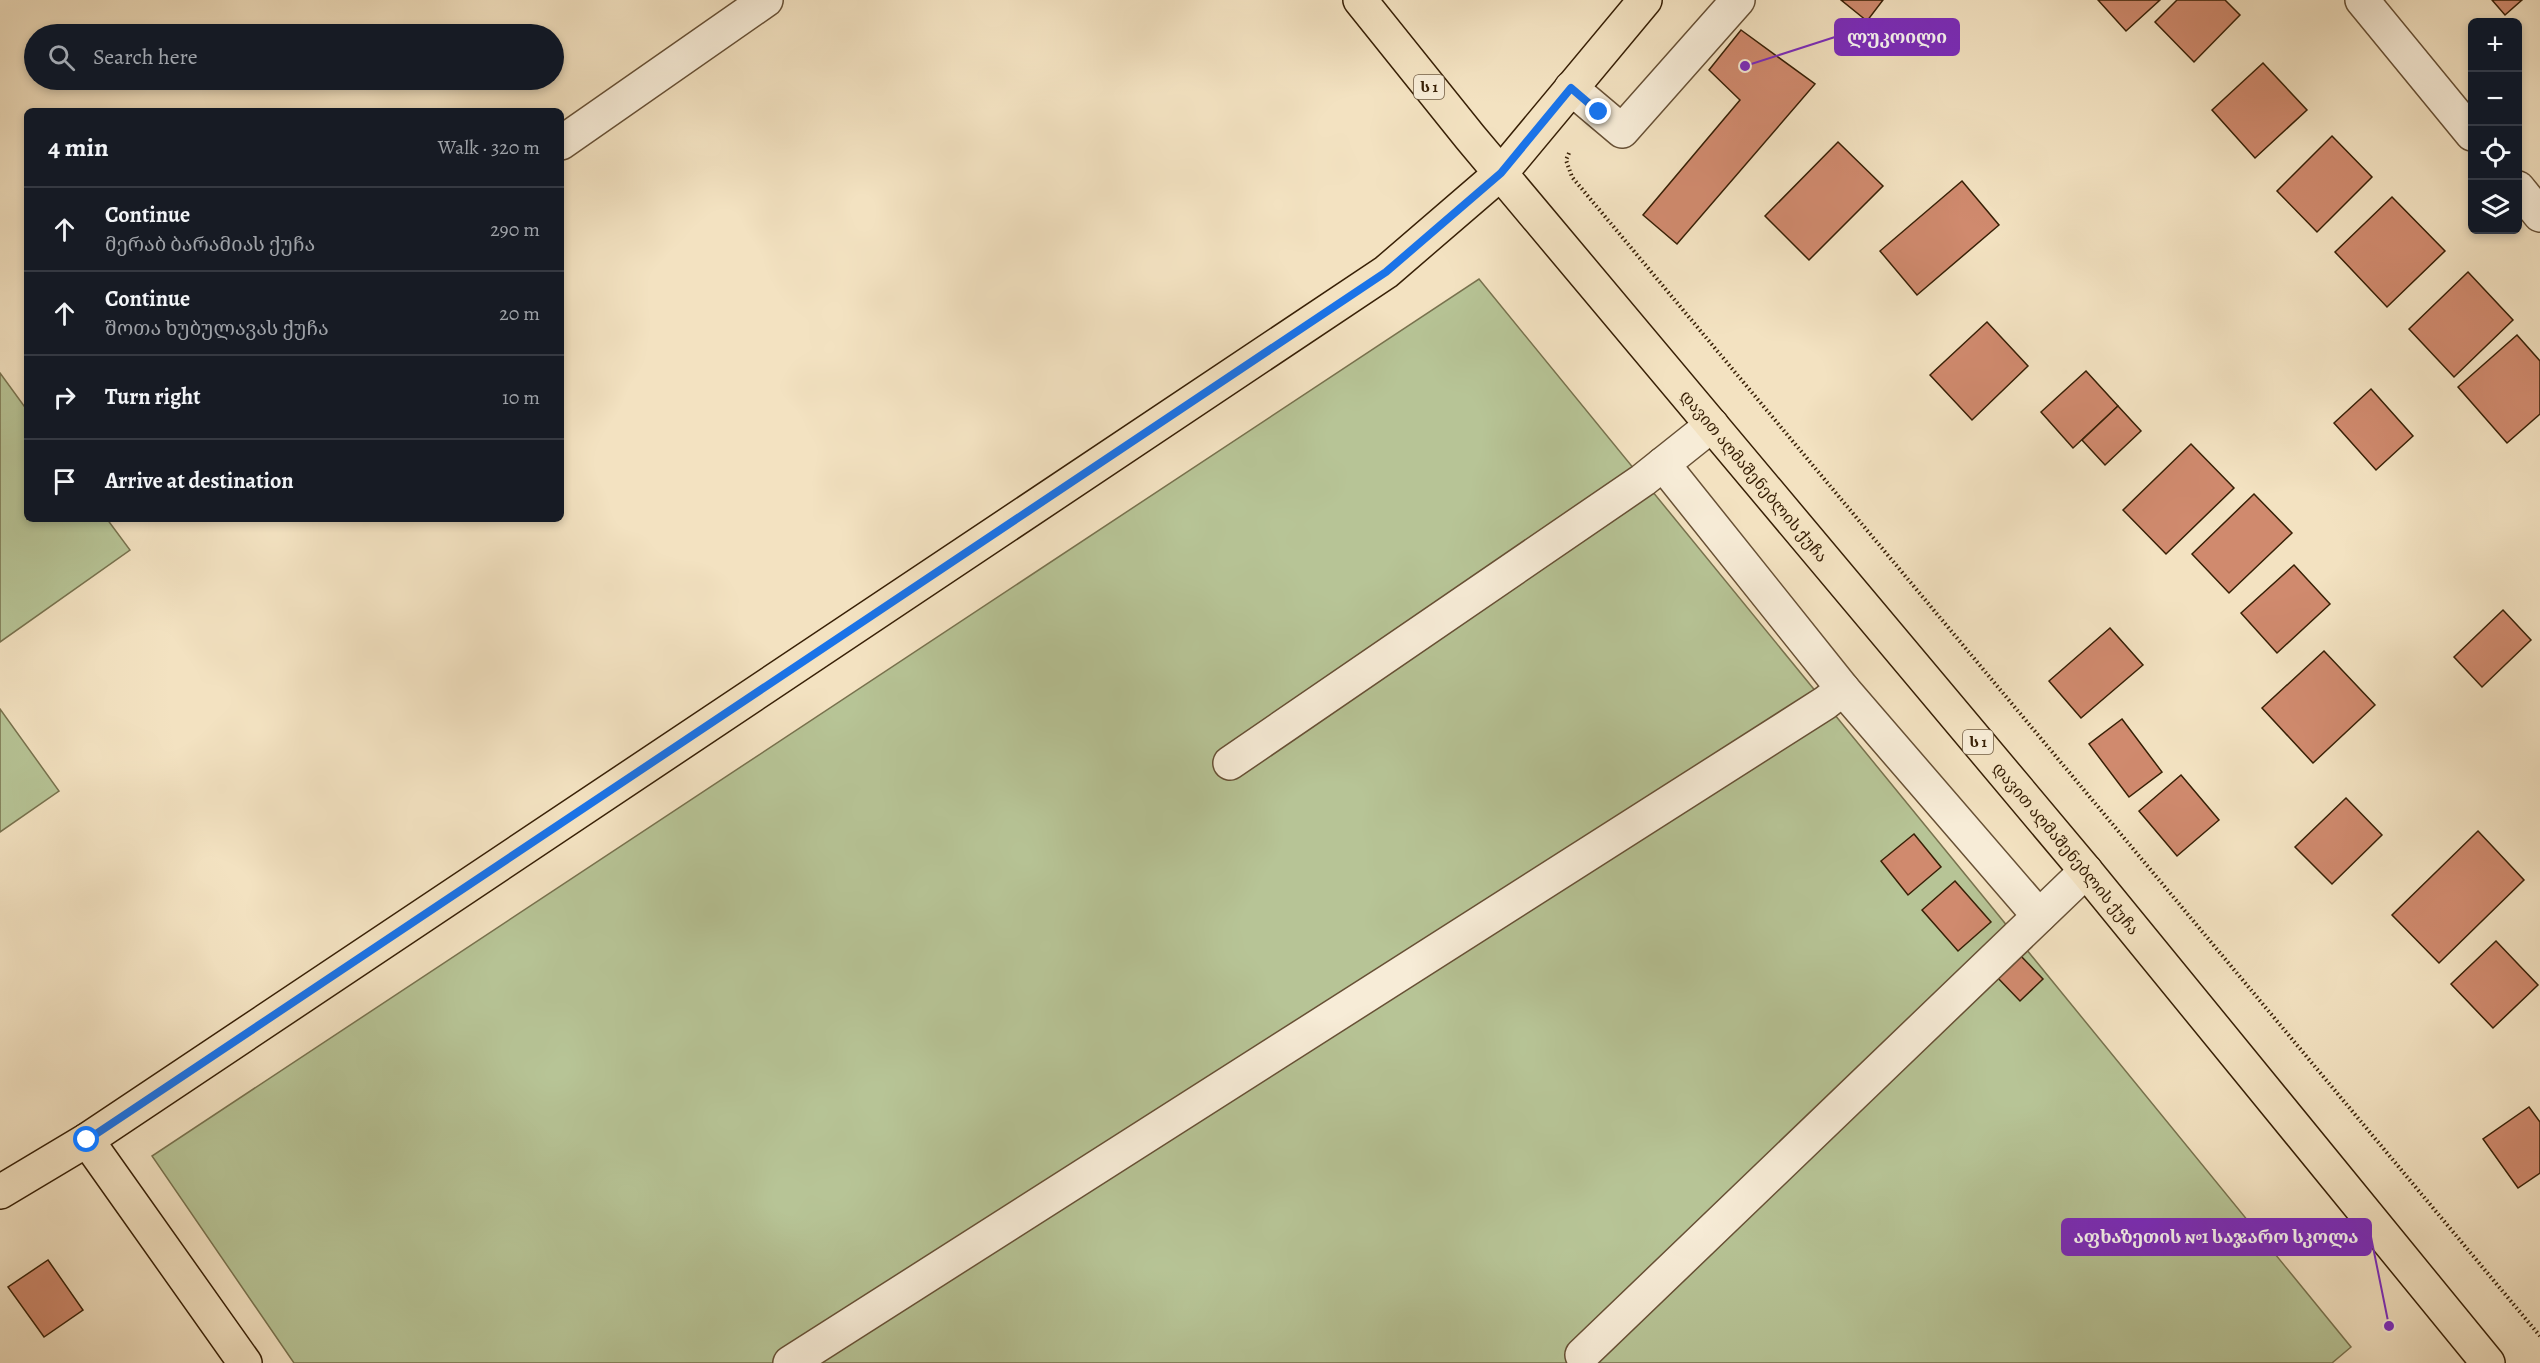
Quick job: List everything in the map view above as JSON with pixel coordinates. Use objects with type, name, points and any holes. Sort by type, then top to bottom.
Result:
[{"type":"main road","name":"ს 1","points":[[1359,0],[1501,173]]},
{"type":"main road","points":[[0,1192],[87,1140],[1386,272],[1501,173],[1645,0]]},
{"type":"main road","name":"დავით აღმაშენებლის ქუჩა","points":[[1501,173],[2086,871],[2488,1363]]},
{"type":"main road","points":[[87,1140],[245,1363]]},
{"type":"street","points":[[564,141],[766,0]]},
{"type":"street","points":[[1571,88],[1622,131],[1738,0]]},
{"type":"street","points":[[2367,2],[2468,129]]},
{"type":"street","points":[[2522,194],[2540,215]]},
{"type":"street","points":[[1230,763],[1663,464],[1712,425]]},
{"type":"street","points":[[1663,464],[1843,689],[2039,916]]},
{"type":"street","points":[[790,1363],[1825,704],[1843,689]]},
{"type":"street","points":[[1582,1355],[2086,871]]},
{"type":"path","points":[[1599,112],[1573,139],[1566,160],[1572,177],[2540,1336]]},
{"type":"green space","points":[[1479,279],[2351,1347],[2332,1363],[294,1363],[152,1156]]},
{"type":"green space","points":[[0,373],[24,406],[24,522],[109,522],[130,550],[0,642]]},
{"type":"green space","points":[[0,709],[59,791],[0,832]]},
{"type":"building","points":[[1841,0],[1883,0],[1867,21]]},
{"type":"building","points":[[2098,0],[2160,0],[2126,31]]},
{"type":"building","points":[[2177,0],[2225,0],[2240,15],[2194,62],[2155,22]]},
{"type":"building","points":[[2492,0],[2522,0],[2505,15]]},
{"type":"building","points":[[1741,30],[1815,84],[1677,244],[1643,215],[1740,100],[1709,70]]},
{"type":"building","points":[[2263,63],[2307,110],[2255,158],[2212,110]]},
{"type":"building","points":[[2332,136],[2372,177],[2317,232],[2277,191]]},
{"type":"building","points":[[1838,142],[1883,186],[1809,260],[1765,216]]},
{"type":"building","points":[[1962,181],[1999,225],[1917,295],[1880,251]]},
{"type":"building","points":[[2392,197],[2445,251],[2387,307],[2335,252]]},
{"type":"building","points":[[2468,272],[2513,320],[2454,377],[2409,329]]},
{"type":"building","points":[[1987,322],[2028,366],[1972,420],[1930,375]]},
{"type":"building","points":[[2517,335],[2540,361],[2540,414],[2507,443],[2458,387]]},
{"type":"building","points":[[2086,371],[2118,406],[2073,448],[2041,412]]},
{"type":"building","points":[[2371,389],[2413,436],[2376,470],[2334,423]]},
{"type":"building","points":[[2118,406],[2141,431],[2105,465],[2082,440]]},
{"type":"building","points":[[2191,444],[2234,488],[2166,554],[2123,510]]},
{"type":"building","points":[[2254,494],[2292,533],[2229,593],[2192,554]]},
{"type":"building","points":[[2294,565],[2330,604],[2277,653],[2241,613]]},
{"type":"building","points":[[2503,610],[2531,640],[2482,687],[2454,657]]},
{"type":"building","points":[[2110,628],[2143,665],[2081,718],[2049,681]]},
{"type":"building","points":[[2324,651],[2375,705],[2313,763],[2262,708]]},
{"type":"building","points":[[2122,719],[2162,772],[2129,797],[2089,744]]},
{"type":"building","points":[[2181,775],[2219,820],[2177,856],[2139,811]]},
{"type":"building","points":[[2346,798],[2382,835],[2332,884],[2295,847]]},
{"type":"building","points":[[2478,831],[2524,880],[2439,963],[2392,915]]},
{"type":"building","points":[[1914,834],[1941,867],[1908,895],[1881,861]]},
{"type":"building","points":[[1955,881],[1991,922],[1958,951],[1922,910]]},
{"type":"building","points":[[2496,941],[2538,985],[2493,1028],[2451,984]]},
{"type":"building","points":[[2018,953],[2043,979],[2020,1001],[1995,975]]},
{"type":"building","points":[[2529,1107],[2540,1122],[2540,1173],[2518,1188],[2483,1139]]},
{"type":"building","points":[[48,1260],[83,1310],[44,1337],[8,1287]]},
{"type":"place","name":"ლუკოილი","points":[[1745,66]]},
{"type":"place","name":"აფხაზეთის №1 საჯარო სკოლა","points":[[2389,1326]]},
{"type":"route","points":[[87,1140],[1386,272],[1501,173],[1571,88],[1599,112]]}]
